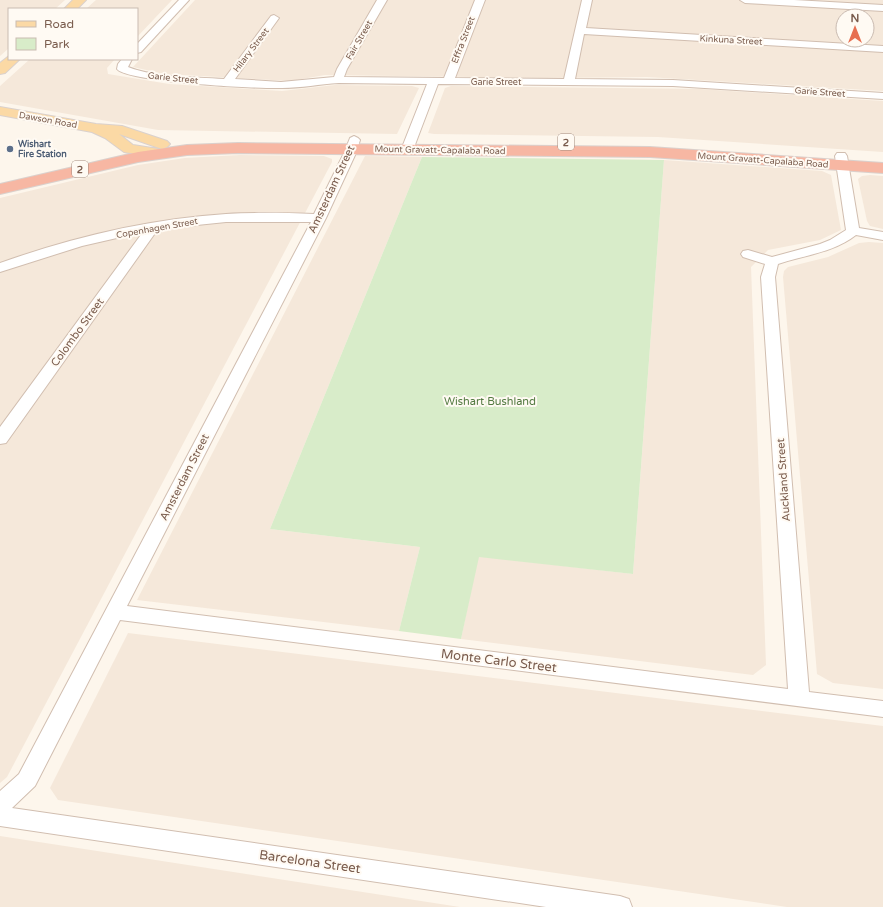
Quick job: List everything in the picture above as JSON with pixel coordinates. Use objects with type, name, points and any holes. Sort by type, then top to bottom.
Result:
[{"type":"highway","name":"Mount Gravatt-Capalaba Road","points":[[0,189],[161,149],[353,144],[656,153],[842,161],[883,159]]},
{"type":"highway","name":"2","points":[[0,179],[129,149]]},
{"type":"highway","name":"Mount Gravatt-Capalaba Road","points":[[842,161],[883,168]]},
{"type":"main road","points":[[71,8],[80,0]]},
{"type":"main road","points":[[0,70],[12,60]]},
{"type":"main road","name":"Dawson Road","points":[[0,111],[96,128],[129,131],[161,149]]},
{"type":"main road","name":"Dawson Road","points":[[96,128],[110,135],[129,149],[161,149]]},
{"type":"street","points":[[138,48],[184,0]]},
{"type":"street","name":"Fair Street","points":[[338,80],[342,69],[382,0]]},
{"type":"street","name":"Effra Street","points":[[448,81],[480,0]]},
{"type":"street","points":[[569,82],[587,0]]},
{"type":"street","points":[[745,0],[883,8]]},
{"type":"street","name":"Hilary Street","points":[[227,82],[274,18]]},
{"type":"street","name":"Kinkuna Street","points":[[580,31],[883,49]]},
{"type":"street","name":"Garie Street","points":[[127,60],[123,64],[122,69],[133,73],[176,79],[281,85],[338,80],[699,84],[883,96]]},
{"type":"street","points":[[408,145],[434,81]]},
{"type":"street","name":"Amsterdam Street","points":[[0,804],[11,796],[27,780],[319,218],[353,144]]},
{"type":"street","points":[[842,161],[853,231]]},
{"type":"street","name":"Copenhagen Street","points":[[0,268],[48,252],[154,226],[240,217],[319,218]]},
{"type":"street","name":"Colombo Street","points":[[0,438],[154,226]]},
{"type":"street","points":[[853,231],[883,236]]},
{"type":"street","points":[[748,254],[772,262],[786,256],[831,244],[846,238],[853,231]]},
{"type":"street","name":"Auckland Street","points":[[772,262],[768,277],[799,698]]},
{"type":"street","name":"Monte Carlo Street","points":[[115,612],[883,709]]},
{"type":"street","name":"Barcelona Street","points":[[0,816],[620,907]]},
{"type":"shaded area","points":[[0,0],[65,0],[56,8],[8,8],[8,49],[0,56]]},
{"type":"shaded area","points":[[96,0],[172,0],[138,36],[138,8],[87,8]]},
{"type":"shaded area","points":[[195,0],[883,0],[883,91],[647,77],[544,78],[325,75],[290,81],[164,74],[133,67]]},
{"type":"shaded area","points":[[29,60],[114,60],[107,68],[108,74],[169,84],[282,91],[335,85],[412,86],[419,88],[397,134],[158,130],[0,102],[0,86]]},
{"type":"shaded area","points":[[451,86],[701,89],[883,101],[883,152],[658,137],[428,133],[445,88]]},
{"type":"shaded area","points":[[240,155],[324,156],[332,159],[332,162],[7,777],[0,783],[0,198],[138,165],[185,158]]},
{"type":"shaded area","points":[[365,156],[422,157],[270,529],[420,547],[399,631],[137,600]]},
{"type":"shaded area","points":[[664,160],[822,171],[831,175],[841,230],[820,240],[768,250],[751,267],[766,665],[753,675],[461,639],[478,556],[633,574]]},
{"type":"shaded area","points":[[862,176],[883,176],[883,229],[870,226],[867,221],[858,179]]},
{"type":"shaded area","points":[[859,243],[883,243],[883,689],[833,683],[817,674],[783,277],[784,271],[788,267],[828,257]]},
{"type":"shaded area","points":[[128,633],[883,726],[883,907],[787,907],[58,800],[50,788]]},
{"type":"shaded area","points":[[0,836],[460,907],[0,907]]},
{"type":"green space","name":"Wishart Bushland","points":[[422,157],[664,160],[633,574],[479,557],[461,639],[399,631],[420,547],[270,529]]},
{"type":"place","name":"Wishart Fire Station","points":[[10,149]]}]
